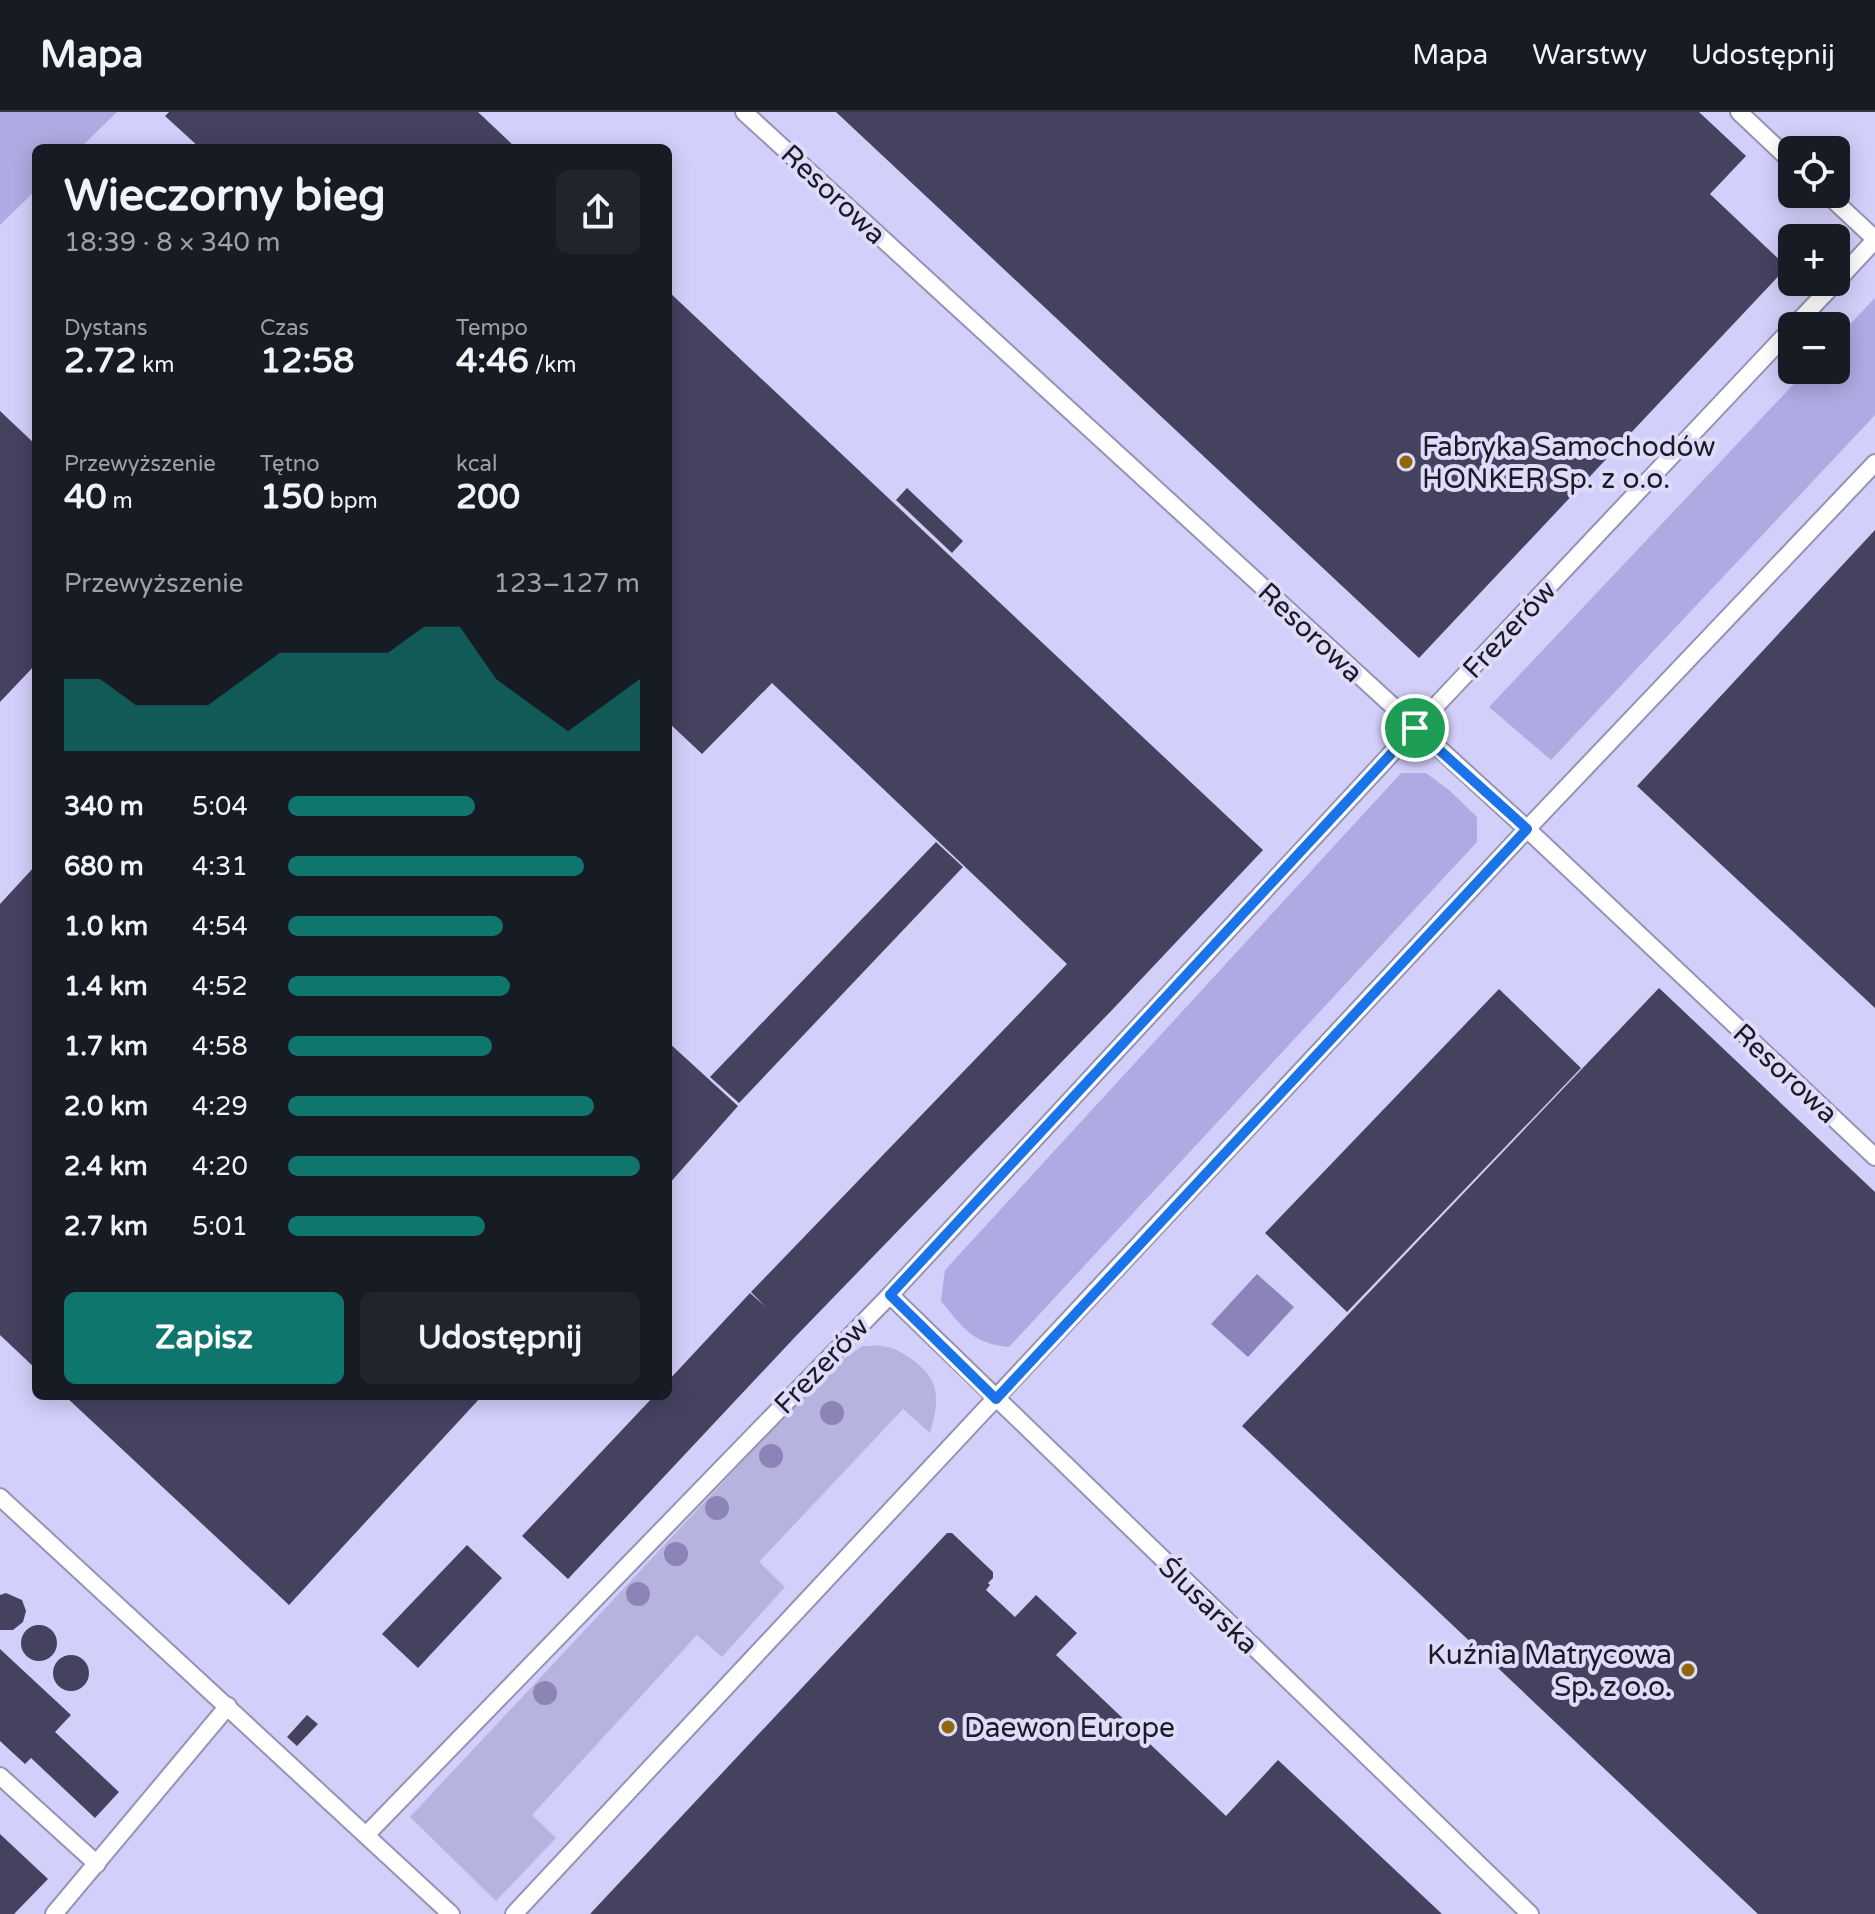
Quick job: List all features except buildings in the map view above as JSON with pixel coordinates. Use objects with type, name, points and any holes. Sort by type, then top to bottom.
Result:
[{"type":"lane","name":"Resorowa","points":[[744,112],[1527,829],[1875,1157]]},
{"type":"lane","points":[[1739,112],[1778,149]]},
{"type":"lane","points":[[1842,208],[1875,240]]},
{"type":"lane","name":"Frezerów","points":[[1850,267],[1875,240]]},
{"type":"lane","name":"Frezerów","points":[[1807,312],[1823,296]]},
{"type":"lane","name":"Frezerów","points":[[367,1834],[890,1295],[1415,728],[1778,343]]},
{"type":"lane","points":[[514,1914],[1527,829],[1875,463]]},
{"type":"lane","name":"Ślusarska","points":[[890,1295],[1530,1914]]},
{"type":"lane","points":[[0,1497],[451,1914]]},
{"type":"lane","points":[[54,1914],[228,1706]]},
{"type":"lane","points":[[0,1776],[97,1864]]},
{"type":"shaded area","points":[[0,112],[1875,112],[1875,1914],[0,1914]]},
{"type":"shaded area","points":[[0,112],[117,112],[84,144],[32,144],[32,194],[0,225]]},
{"type":"shaded area","points":[[1875,298],[1875,415],[1551,760],[1489,707],[1794,384],[1850,384],[1850,324]]},
{"type":"shaded area","points":[[1401,773],[1426,773],[1449,790],[1477,817],[1477,842],[1009,1347],[986,1342],[970,1333],[941,1301],[945,1270]]},
{"type":"shaded area","points":[[1257,1274],[1294,1307],[1248,1357],[1211,1324]]},
{"type":"shaded area","points":[[862,1346],[894,1349],[909,1357],[929,1375],[936,1400],[930,1433],[903,1409],[759,1562],[785,1587],[722,1657],[697,1635],[532,1815],[556,1838],[496,1901],[410,1817],[827,1371]]},
{"type":"place","name":"Fabryka Samochodów HONKER Sp. z o.o.","points":[[1406,462]]},
{"type":"place","name":"Kuźnia Matrycowa Sp. z o.o.","points":[[1688,1670]]},
{"type":"place","name":"Daewon Europe","points":[[948,1727]]},
{"type":"route","points":[[1415,728],[1527,829],[996,1399],[890,1295],[1415,728]]}]
